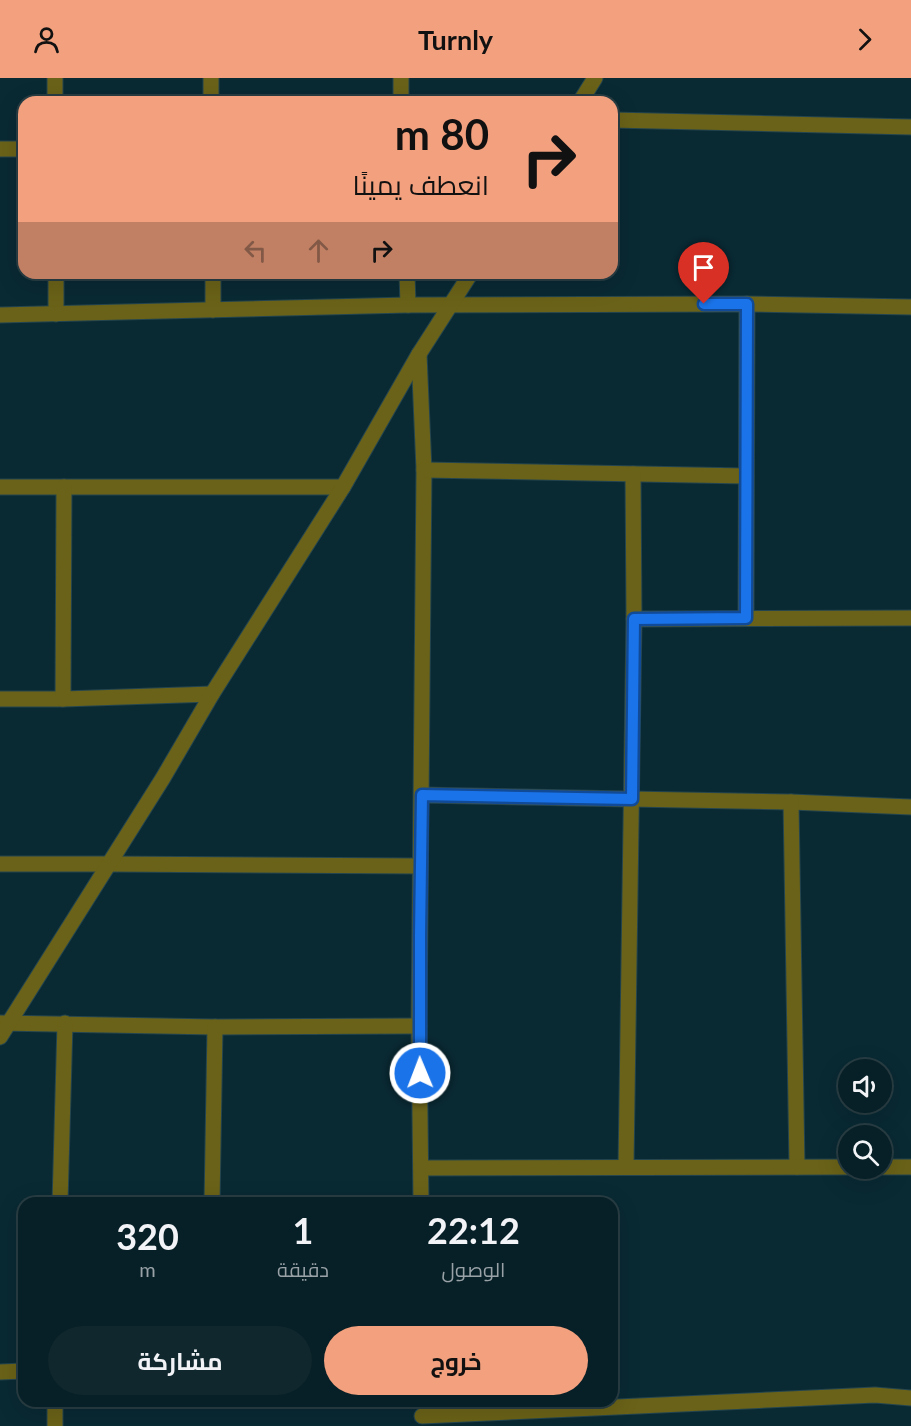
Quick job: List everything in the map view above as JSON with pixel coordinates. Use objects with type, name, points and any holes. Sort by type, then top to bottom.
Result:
[{"type":"street","points":[[55,78],[55,96]]},
{"type":"street","points":[[211,78],[211,96]]},
{"type":"street","points":[[401,78],[401,96]]},
{"type":"street","points":[[584,96],[595,78]]},
{"type":"street","points":[[618,120],[911,127]]},
{"type":"street","points":[[0,149],[18,149]]},
{"type":"street","points":[[56,279],[56,314]]},
{"type":"street","points":[[213,279],[213,310]]},
{"type":"street","points":[[407,279],[408,305]]},
{"type":"street","points":[[0,1037],[4,1023],[163,778],[212,694],[343,487],[418,354],[467,279]]},
{"type":"street","points":[[0,315],[408,305],[747,304],[911,307]]},
{"type":"street","points":[[746,618],[747,304]]},
{"type":"street","points":[[418,354],[424,470],[419,1026],[422,1197]]},
{"type":"street","points":[[424,470],[746,476]]},
{"type":"street","points":[[626,1167],[634,619],[633,474]]},
{"type":"street","points":[[0,487],[343,487]]},
{"type":"street","points":[[63,699],[64,487]]},
{"type":"street","points":[[634,619],[911,618]]},
{"type":"street","points":[[0,699],[212,694]]},
{"type":"street","points":[[422,795],[791,802],[911,807]]},
{"type":"street","points":[[791,802],[797,1167]]},
{"type":"street","points":[[0,864],[420,866]]},
{"type":"street","points":[[4,1023],[215,1027],[419,1026]]},
{"type":"street","points":[[60,1197],[65,1023]]},
{"type":"street","points":[[212,1197],[215,1027]]},
{"type":"street","points":[[421,1168],[838,1167]]},
{"type":"street","points":[[892,1167],[911,1167]]},
{"type":"street","points":[[0,1372],[18,1371]]},
{"type":"street","points":[[618,1406],[875,1395],[911,1398]]},
{"type":"street","points":[[55,1407],[55,1426]]},
{"type":"street","points":[[422,1414],[589,1407]]},
{"type":"route","points":[[420,1073],[422,795],[632,799],[634,619],[746,618],[747,304],[704,304]]}]
